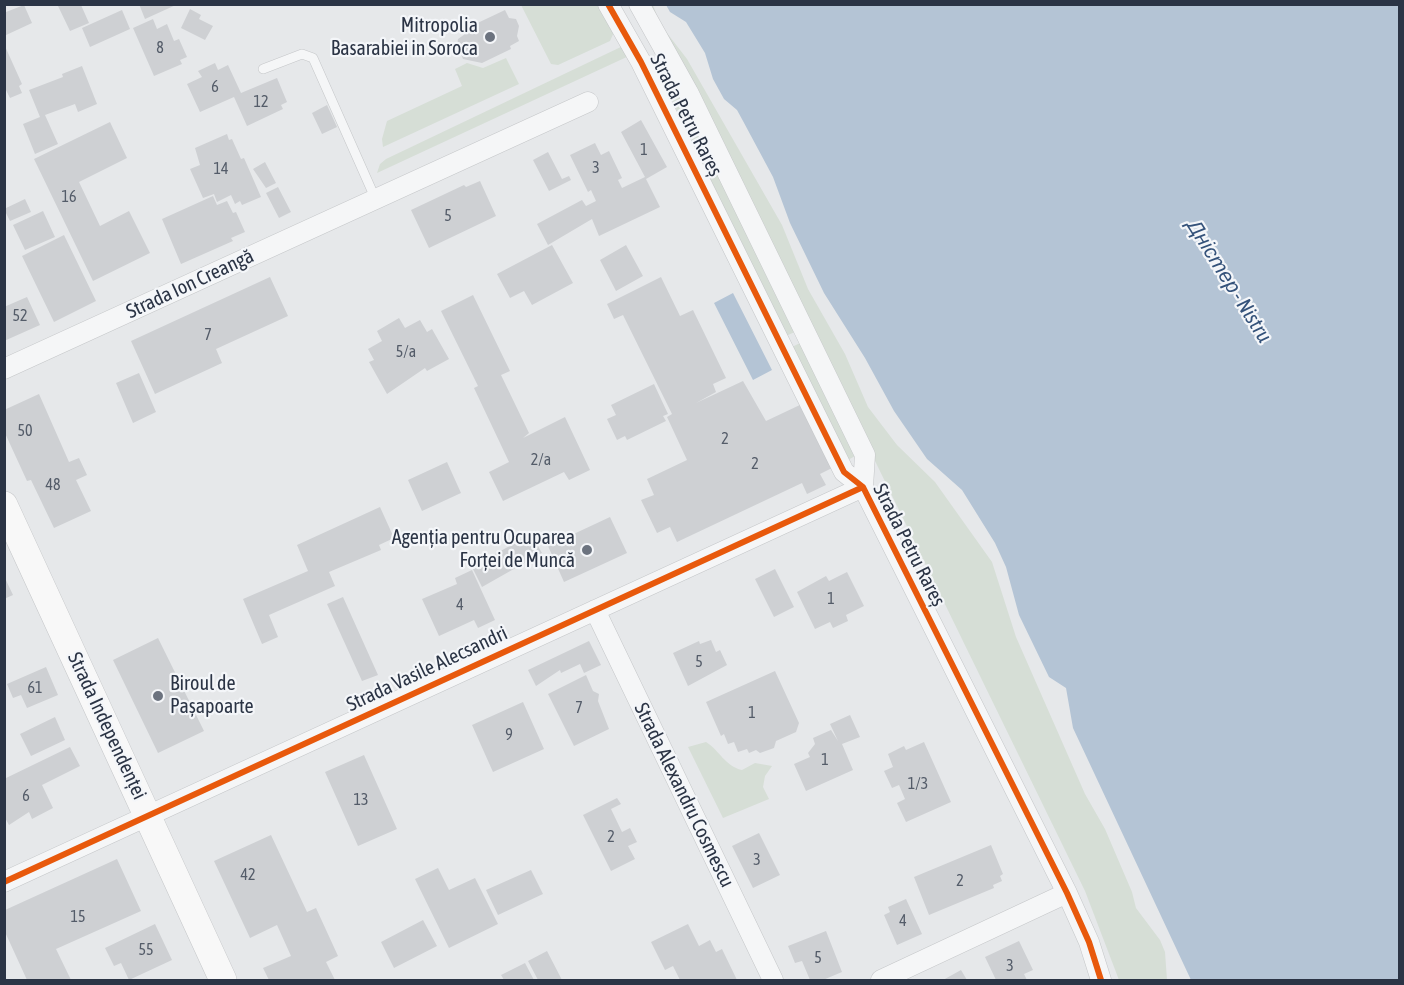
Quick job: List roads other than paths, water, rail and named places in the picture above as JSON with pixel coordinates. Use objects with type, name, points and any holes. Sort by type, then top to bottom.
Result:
[{"type":"main road","name":"Strada Independenței","points":[[4,505],[223,981]]},
{"type":"street","name":"Strada Petru Rareș","points":[[608,4],[641,62],[844,472],[863,487],[1040,843],[1067,892],[1089,942],[1101,981]]},
{"type":"street","name":"Strada Petru Rareș","points":[[639,4],[688,92],[865,455],[863,487]]},
{"type":"street","name":"Strada Ion Creangă","points":[[4,369],[588,102]]},
{"type":"street","name":"Strada Vasile Alecsandri","points":[[4,882],[863,487]]},
{"type":"street","name":"Strada Alexandru Cosmescu","points":[[595,610],[773,981]]},
{"type":"street","points":[[881,981],[1067,892]]},
{"type":"lane","points":[[263,69],[302,54],[313,58],[376,200]]},
{"type":"water","name":"Дністер - Nistru","points":[[666,5],[1399,5],[1399,980],[1191,980],[1073,728],[1066,688],[1049,677],[1019,615],[1006,567],[995,543],[962,490],[927,459],[894,411],[865,358],[824,293],[790,223],[773,177],[737,110],[724,99],[713,79],[705,53],[686,22],[670,12]]},
{"type":"water","points":[[733,293],[772,370],[753,380],[714,303]]},
{"type":"place","name":"Mitropolia Basarabiei in Soroca","points":[[490,37]]},
{"type":"place","name":"Agenția pentru Ocuparea Forței de Muncă","points":[[587,550]]},
{"type":"place","name":"Biroul de Pașapoarte","points":[[158,696]]}]
